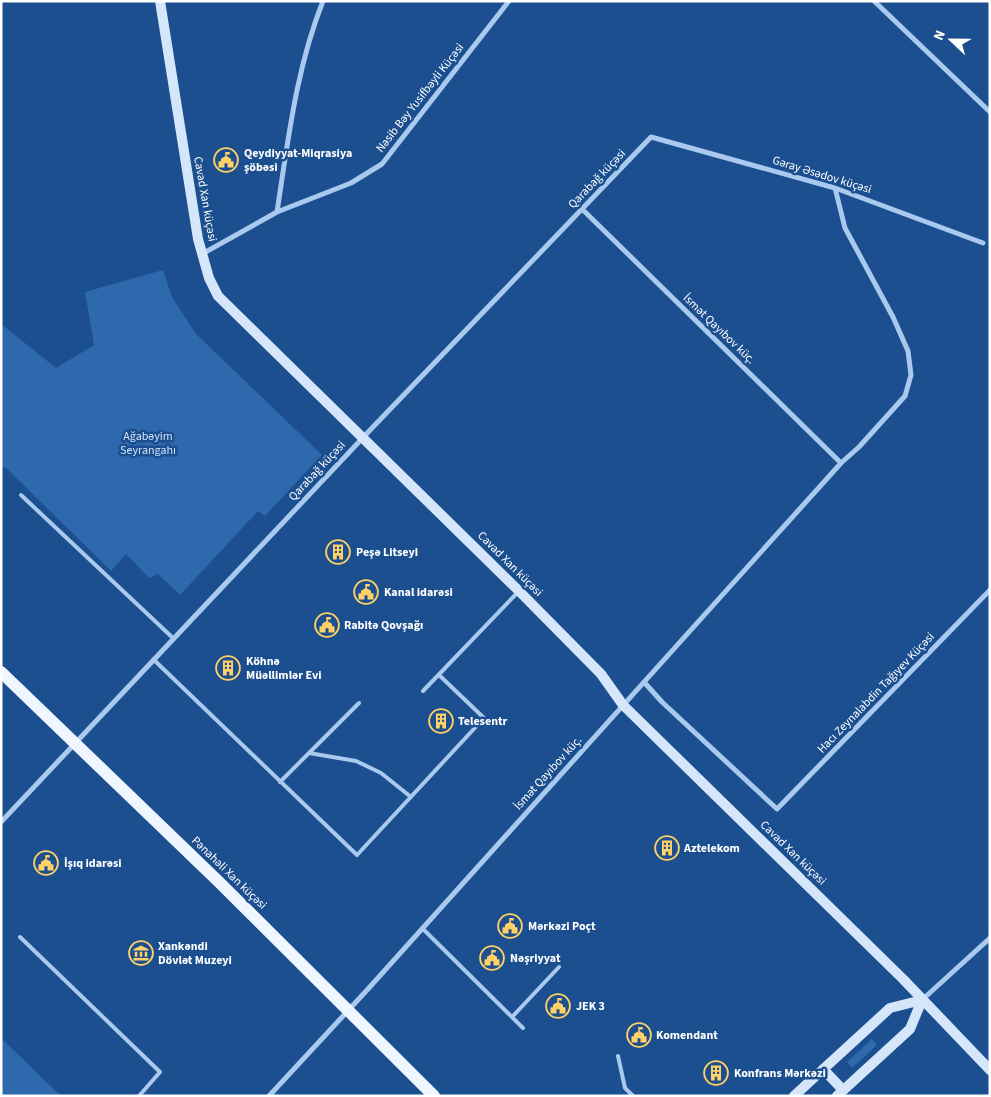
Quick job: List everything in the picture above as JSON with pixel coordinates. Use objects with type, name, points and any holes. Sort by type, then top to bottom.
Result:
[{"type":"main road","name":"Pənahəli Xan küçəsi","points":[[1,672],[76,743],[434,1096]]},
{"type":"street","name":"Cavad Xan küçəsi","points":[[160,1],[198,239],[210,278],[218,296],[519,590],[602,674],[623,705],[922,1000],[990,1070]]},
{"type":"street","points":[[278,212],[294,104],[307,49],[323,1]]},
{"type":"street","name":"Nəsib Bəy Yusifbəyli Küçəsi","points":[[202,254],[278,212],[351,183],[382,164],[509,1]]},
{"type":"street","points":[[874,1],[990,112]]},
{"type":"street","name":"Gəray Əsədov küçəsi","points":[[651,137],[835,188],[983,243]]},
{"type":"street","name":"Qarabağ küçəsi","points":[[1,822],[363,438],[651,137]]},
{"type":"street","name":"İsmət Qayıbov küç.","points":[[269,1096],[842,463],[905,396],[911,375],[908,351],[893,317],[845,228],[835,188]]},
{"type":"street","name":"İsmət Qayıbov küç.","points":[[582,209],[842,463]]},
{"type":"street","name":"Hacı Zeynalabdin Tağıyev Küçəsi","points":[[644,682],[662,702],[777,809],[990,590]]},
{"type":"street","points":[[823,1069],[843,1094],[910,1029],[922,1000],[990,938]]},
{"type":"street","points":[[794,1096],[890,1008],[922,1000]]},
{"type":"lane","points":[[22,495],[174,639]]},
{"type":"lane","points":[[422,692],[519,590]]},
{"type":"lane","points":[[154,660],[357,855],[484,718],[439,675]]},
{"type":"lane","points":[[280,782],[359,703]]},
{"type":"lane","points":[[309,753],[356,761],[381,773],[411,797]]},
{"type":"lane","points":[[422,928],[523,1028]]},
{"type":"lane","points":[[20,937],[160,1072],[140,1096]]},
{"type":"lane","points":[[512,1017],[559,967]]},
{"type":"lane","points":[[618,1056],[625,1088],[633,1096]]},
{"type":"green space","name":"Ağabəyim Seyrangahı","points":[[163,270],[172,297],[196,334],[322,455],[265,516],[258,511],[180,595],[158,574],[149,578],[126,554],[111,571],[5,467],[1,468],[1,324],[56,368],[94,345],[85,292]]},
{"type":"green space","points":[[1,1038],[61,1096],[1,1096]]},
{"type":"green space","points":[[872,1039],[877,1045],[852,1068],[847,1062]]},
{"type":"place","name":"Qeydiyyat-Miqrasiya şöbəsi","points":[[226,160]]},
{"type":"place","name":"Peşə Litseyi","points":[[338,552]]},
{"type":"place","name":"Kanal idarəsi","points":[[366,592]]},
{"type":"place","name":"Rabitə Qovşağı","points":[[327,625]]},
{"type":"place","name":"Köhnə Müəllimlər Evi","points":[[228,668]]},
{"type":"place","name":"Telesentr","points":[[441,721]]},
{"type":"place","name":"Aztelekom","points":[[667,848]]},
{"type":"place","name":"İşıq idarəsi","points":[[46,863]]},
{"type":"place","name":"Mərkəzi Poçt","points":[[510,926]]},
{"type":"place","name":"Xankəndi Dövlət Muzeyi","points":[[141,953]]},
{"type":"place","name":"Nəşriyyat","points":[[492,958]]},
{"type":"place","name":"JEK 3","points":[[558,1006]]},
{"type":"place","name":"Komendant","points":[[639,1035]]},
{"type":"place","name":"Konfrans Mərkəzi","points":[[716,1073]]}]
